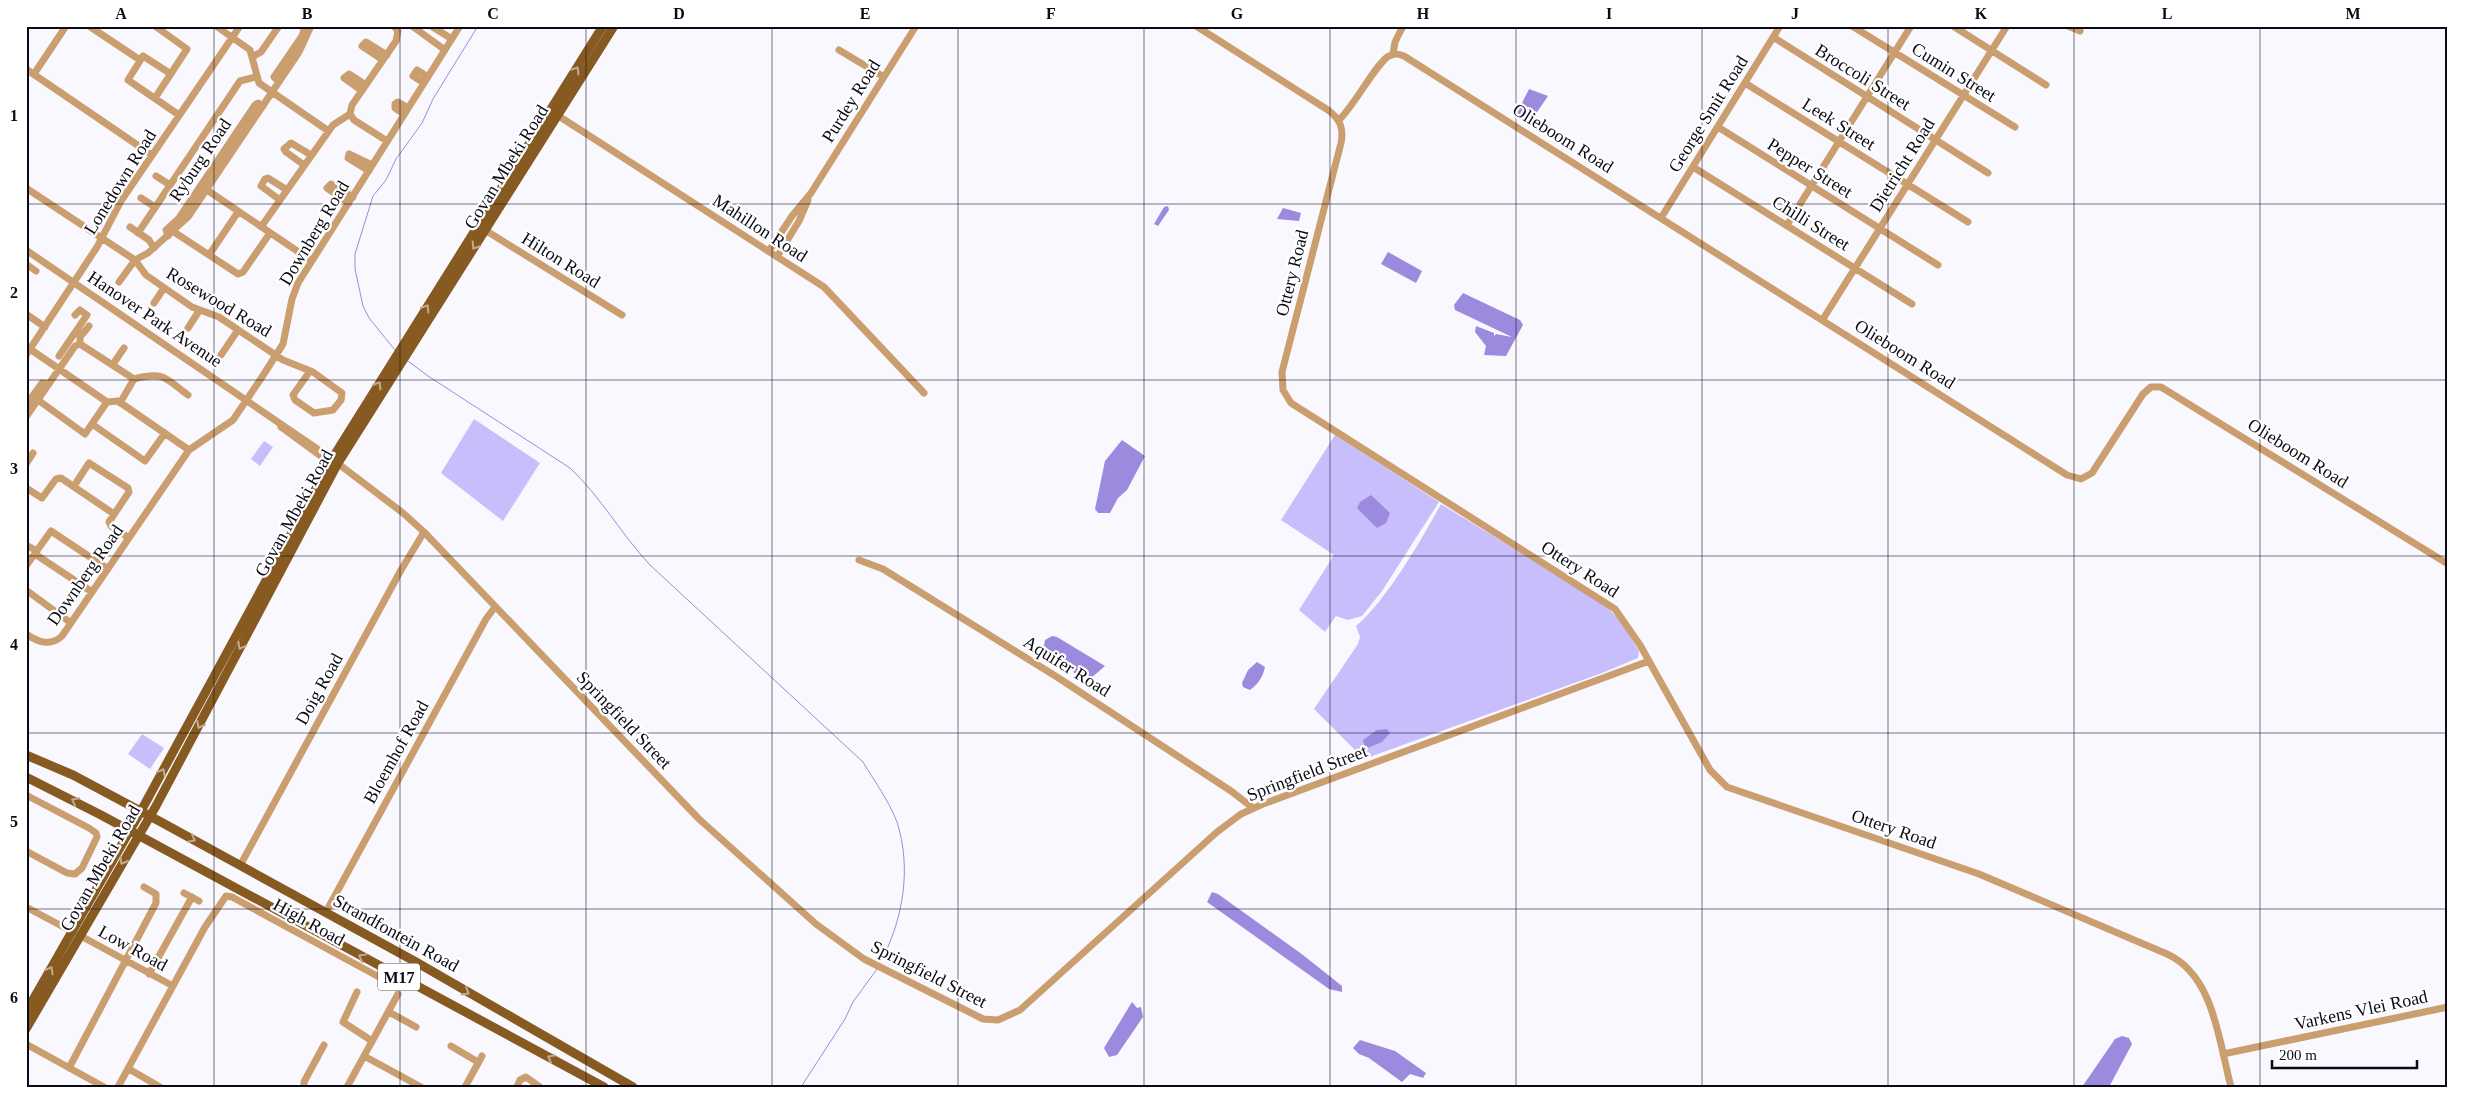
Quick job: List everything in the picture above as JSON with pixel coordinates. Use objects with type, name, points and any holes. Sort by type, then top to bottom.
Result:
[{"type":"main road","name":"Govan Mbeki Road","points":[[26,1029],[130,830],[336,464],[397,362],[485,230],[554,114],[603,26]]},
{"type":"main road","name":"Govan Mbeki Road","points":[[404,352],[554,114],[614,26]]},
{"type":"main road","name":"Govan Mbeki Road","points":[[26,1012],[139,835],[336,464]]},
{"type":"main road","name":"M17","points":[[26,755],[73,775],[141,811]]},
{"type":"main road","name":"M17","points":[[26,777],[130,830]]},
{"type":"main road","name":"Strandfontein Road","points":[[141,811],[326,912],[633,1087]]},
{"type":"main road","name":"Strandfontein Road","points":[[130,830],[604,1087]]},
{"type":"street","points":[[34,74],[66,26]]},
{"type":"street","points":[[89,26],[99,29],[140,60]]},
{"type":"street","points":[[155,26],[187,49],[155,98]]},
{"type":"street","points":[[216,26],[247,47],[252,57],[256,77],[260,83],[327,130]]},
{"type":"street","name":"Lonedown Road","points":[[28,352],[75,283],[121,201],[240,26]]},
{"type":"street","points":[[252,57],[260,53],[279,26]]},
{"type":"street","name":"Ryburg Road","points":[[279,82],[274,77],[302,36],[305,26]]},
{"type":"street","name":"Ryburg Road","points":[[135,260],[154,248],[188,217],[279,82],[306,40],[311,26]]},
{"type":"street","points":[[387,141],[354,120],[350,114],[351,108],[396,40],[398,32],[394,26]]},
{"type":"street","points":[[412,26],[445,50]]},
{"type":"street","points":[[431,26],[452,39]]},
{"type":"street","name":"Downberg Road","points":[[26,634],[40,642],[50,643],[58,640],[189,450],[233,420],[277,355],[286,334],[294,291],[460,26]]},
{"type":"street","name":"Purdey Road","points":[[777,257],[799,221],[812,193],[916,26]]},
{"type":"street","points":[[1196,26],[1328,110],[1339,120],[1352,107],[1383,61],[1393,54],[1403,26]]},
{"type":"street","name":"George Smit Road","points":[[1661,218],[1780,26]]},
{"type":"street","name":"Cumin Street","points":[[1852,26],[2015,128]]},
{"type":"street","points":[[1787,225],[1911,26]]},
{"type":"street","name":"Dietricht Road","points":[[1823,319],[2007,26]]},
{"type":"street","points":[[2068,26],[2080,32]]},
{"type":"street","points":[[1957,27],[1991,52],[2046,85]]},
{"type":"street","points":[[265,30],[273,36]]},
{"type":"street","name":"Broccoli Street","points":[[1773,38],[1988,173]]},
{"type":"street","points":[[839,50],[884,77]]},
{"type":"street","name":"Olieboom Road","points":[[1393,54],[1404,56],[1417,63],[2074,478],[2081,479],[2092,473],[2142,394],[2151,387],[2161,387],[2448,564]]},
{"type":"street","points":[[171,74],[146,57],[140,60],[128,81],[179,115]]},
{"type":"street","points":[[26,69],[152,155]]},
{"type":"street","points":[[138,233],[236,88],[244,79],[256,77]]},
{"type":"street","points":[[227,83],[236,88]]},
{"type":"street","name":"Leek Street","points":[[1745,83],[1968,222]]},
{"type":"street","name":"Ryburg Road","points":[[171,234],[166,230],[179,218],[255,105],[258,103],[263,106]]},
{"type":"street","points":[[212,106],[220,111]]},
{"type":"street","points":[[261,227],[327,130],[350,114]]},
{"type":"street","name":"Mahillon Road","points":[[554,114],[832,293],[924,394]]},
{"type":"street","name":"Ottery Road","points":[[1339,120],[1342,132],[1341,143],[1282,372],[1281,385],[1284,395],[1301,412],[1610,605],[1624,619],[1710,770],[1723,785],[1737,792],[1979,874],[2178,959],[2195,974],[2205,992],[2231,1087]]},
{"type":"street","name":"Pepper Street","points":[[1718,127],[1938,265]]},
{"type":"street","points":[[197,129],[205,134]]},
{"type":"street","points":[[304,165],[284,149],[291,143],[311,155]]},
{"type":"street","points":[[181,151],[190,156]]},
{"type":"street","name":"Chilli Street","points":[[1693,167],[1912,304]]},
{"type":"street","points":[[156,176],[170,185]]},
{"type":"street","points":[[280,200],[261,186],[264,179],[268,178],[287,190]]},
{"type":"street","name":"Rosewood Road","points":[[26,188],[135,260],[146,275],[198,311],[217,316],[297,367],[310,371],[342,394],[341,400],[333,410],[314,413],[294,400],[293,395],[310,371]]},
{"type":"street","points":[[206,190],[312,262]]},
{"type":"street","name":"Purdey Road","points":[[769,251],[792,216],[812,193]]},
{"type":"street","points":[[141,198],[155,207]]},
{"type":"street","points":[[209,256],[238,212]]},
{"type":"street","points":[[130,227],[154,248]]},
{"type":"street","name":"Hilton Road","points":[[485,230],[622,315]]},
{"type":"street","points":[[171,234],[236,274],[241,274],[270,233]]},
{"type":"street","name":"Hanover Park Avenue","points":[[26,250],[247,399],[266,413],[287,433],[336,464]]},
{"type":"street","points":[[119,282],[135,260]]},
{"type":"street","points":[[26,264],[36,271]]},
{"type":"street","points":[[154,303],[164,288]]},
{"type":"street","points":[[26,417],[59,368],[87,315],[80,310],[75,315]]},
{"type":"street","points":[[188,328],[198,311]]},
{"type":"street","points":[[26,314],[45,326]]},
{"type":"street","points":[[80,344],[80,337],[89,326]]},
{"type":"street","points":[[221,355],[238,330]]},
{"type":"street","points":[[60,356],[69,348],[80,344]]},
{"type":"street","points":[[80,344],[134,379]]},
{"type":"street","points":[[113,364],[124,348]]},
{"type":"street","points":[[28,352],[59,368],[107,402]]},
{"type":"street","points":[[120,403],[134,379],[155,374],[161,376],[188,395]]},
{"type":"street","points":[[26,406],[42,383],[49,384]]},
{"type":"street","points":[[38,400],[86,434],[107,402],[112,400],[120,403],[189,450]]},
{"type":"street","points":[[92,424],[145,461],[165,433]]},
{"type":"street","points":[[26,464],[33,454]]},
{"type":"street","points":[[74,486],[89,463],[129,489],[109,524],[129,538]]},
{"type":"street","name":"Springfield Street","points":[[336,464],[403,513],[424,532],[698,819],[816,924],[845,947],[872,963],[976,1017],[990,1020],[1010,1016],[1036,997],[1217,832],[1253,808],[1649,661]]},
{"type":"street","points":[[26,488],[42,498],[58,478],[74,486],[114,514]]},
{"type":"street","points":[[26,566],[50,531],[108,569]]},
{"type":"street","name":"Doig Road","points":[[242,862],[401,570],[424,532]]},
{"type":"street","points":[[26,544],[92,592]]},
{"type":"street","name":"Aquifer Road","points":[[859,560],[883,569],[1027,658],[1208,775],[1253,808]]},
{"type":"street","points":[[26,590],[71,623]]},
{"type":"street","name":"Bloemhof Road","points":[[326,912],[486,619],[495,607]]},
{"type":"street","points":[[26,795],[94,831],[97,840],[80,870],[70,874],[26,851]]},
{"type":"street","points":[[69,1068],[156,903],[156,894],[144,887]]},
{"type":"street","points":[[149,974],[192,897]]},
{"type":"street","name":"High Road","points":[[172,986],[224,897],[232,897],[379,977]]},
{"type":"street","name":"Low Road","points":[[26,907],[172,986]]},
{"type":"street","points":[[118,1087],[172,986]]},
{"type":"street","points":[[357,992],[343,1022],[372,1041]]},
{"type":"street","points":[[348,1087],[398,994]]},
{"type":"street","name":"Varkens Vlei Road","points":[[2223,1054],[2448,1007]]},
{"type":"street","points":[[388,1012],[416,1027]]},
{"type":"street","points":[[26,1044],[104,1087]]},
{"type":"street","points":[[304,1087],[304,1082],[324,1045]]},
{"type":"street","points":[[451,1046],[480,1059],[465,1087]]},
{"type":"street","points":[[364,1056],[421,1087]]},
{"type":"street","points":[[129,1069],[160,1087]]},
{"type":"street","points":[[517,1087],[520,1080],[526,1078],[540,1087]]},
{"type":"shaded area","points":[[1529,89],[1548,96],[1533,118],[1524,118],[1517,113]]},
{"type":"shaded area","points":[[1168,206],[1169,210],[1158,226],[1154,224],[1164,207]]},
{"type":"shaded area","points":[[1283,208],[1301,213],[1299,221],[1277,219]]},
{"type":"shaded area","points":[[1388,252],[1422,271],[1416,283],[1381,264]]},
{"type":"shaded area","points":[[1463,293],[1520,320],[1523,325],[1506,356],[1484,355],[1486,346],[1475,332],[1476,326],[1494,333],[1494,336],[1496,334],[1512,337],[1455,310],[1454,305]]},
{"type":"shaded area","points":[[474,419],[540,463],[503,521],[441,473]]},
{"type":"shaded area","points":[[1335,435],[1439,502],[1382,591],[1362,616],[1348,620],[1336,616],[1325,632],[1299,610],[1334,555],[1281,520]]},
{"type":"shaded area","points":[[1122,440],[1145,456],[1127,490],[1118,498],[1110,513],[1098,513],[1095,509],[1105,461]]},
{"type":"shaded area","points":[[264,441],[273,447],[260,466],[251,459]]},
{"type":"shaded area","points":[[1371,495],[1390,513],[1386,523],[1377,528],[1357,508],[1360,502]]},
{"type":"shaded area","points":[[1441,504],[1602,603],[1627,632],[1639,651],[1638,658],[1602,673],[1364,759],[1314,709],[1358,644],[1360,637],[1356,626],[1391,586]]},
{"type":"shaded area","points":[[1052,636],[1057,637],[1105,666],[1090,679],[1077,675],[1047,651],[1044,646],[1045,640]]},
{"type":"shaded area","points":[[1257,662],[1265,667],[1264,671],[1260,680],[1250,690],[1243,687],[1242,683],[1248,670]]},
{"type":"shaded area","points":[[1387,729],[1390,733],[1382,742],[1365,749],[1363,740],[1377,730]]},
{"type":"shaded area","points":[[142,734],[164,748],[150,769],[128,754]]},
{"type":"shaded area","points":[[1212,892],[1218,894],[1303,955],[1342,986],[1342,992],[1329,989],[1207,902]]},
{"type":"shaded area","points":[[1132,1002],[1137,1008],[1141,1007],[1143,1017],[1117,1055],[1109,1057],[1104,1048]]},
{"type":"shaded area","points":[[2122,1036],[2129,1038],[2132,1044],[2109,1087],[2082,1087],[2115,1039]]},
{"type":"shaded area","points":[[1360,1040],[1395,1051],[1426,1073],[1423,1078],[1410,1074],[1402,1082],[1369,1058],[1359,1054],[1353,1048]]},
{"type":"waterway","points":[[395,350],[369,318],[363,306],[355,269],[355,254],[373,196],[386,180],[396,159],[422,123],[433,99],[478,26]]},
{"type":"waterway","points":[[408,361],[570,468],[592,491],[650,565],[863,762],[894,814],[902,840],[904,858],[903,894],[899,912],[888,947],[880,963]]},
{"type":"waterway","points":[[801,1087],[845,1019],[853,1002],[877,969]]}]
